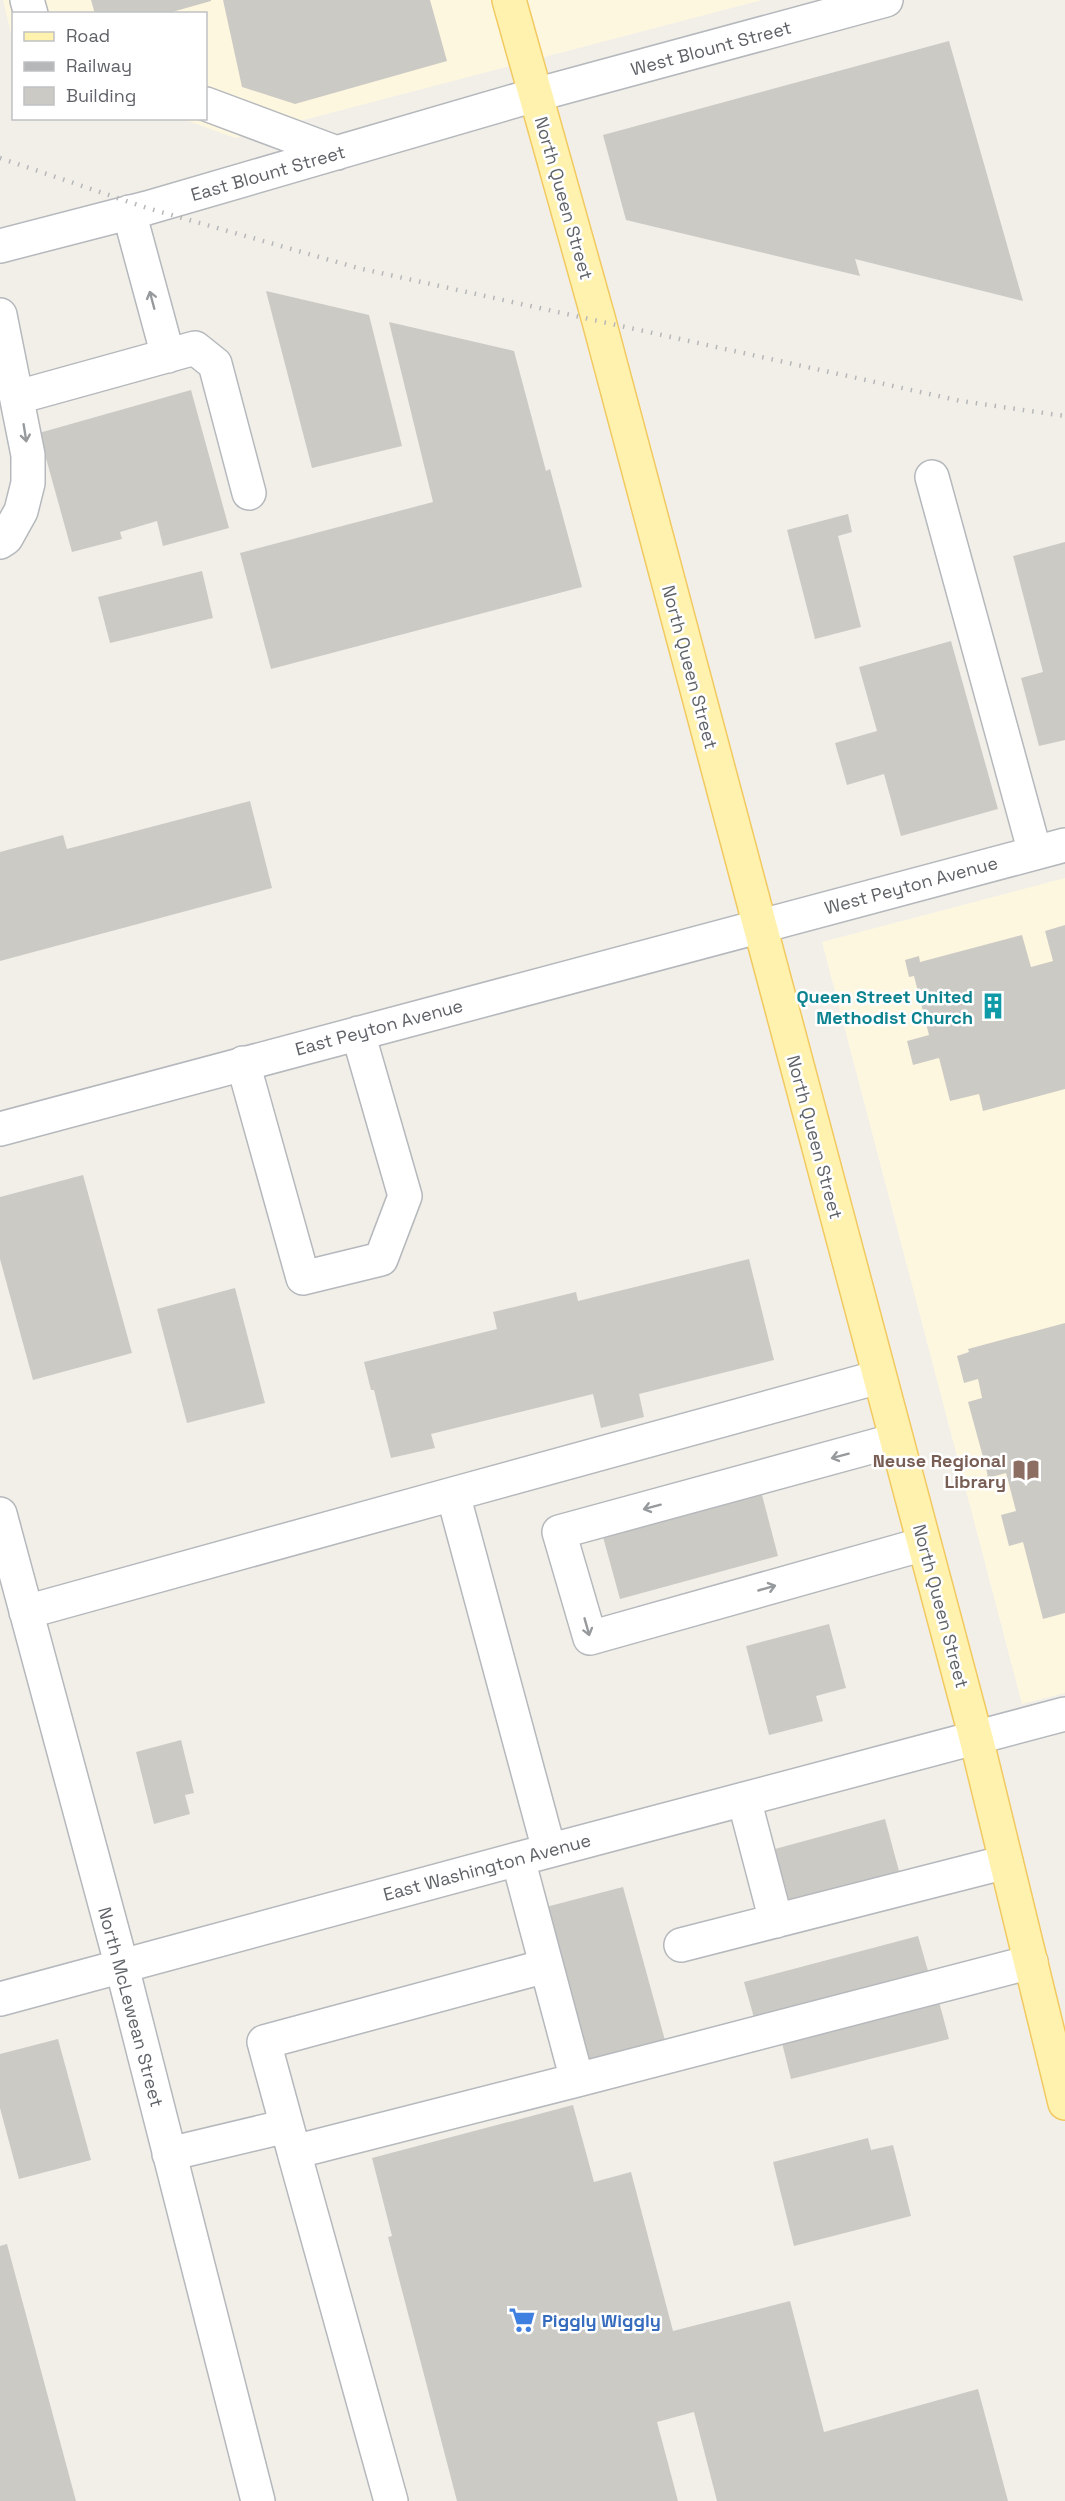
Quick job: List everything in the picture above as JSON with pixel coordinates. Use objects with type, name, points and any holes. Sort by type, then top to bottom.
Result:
[{"type":"main road","name":"North Queen Street","points":[[508,0],[599,321],[758,926],[976,1738],[1065,2103]]},
{"type":"street","name":"West Blount Street","points":[[535,95],[878,1]]},
{"type":"street","name":"East Blount Street","points":[[0,246],[129,212],[535,95]]},
{"type":"street","points":[[207,104],[337,153]]},
{"type":"street","points":[[129,212],[168,356]]},
{"type":"street","points":[[0,315],[28,455],[28,483],[21,511],[6,538],[0,542]]},
{"type":"street","points":[[18,397],[195,348],[215,364],[249,493]]},
{"type":"street","points":[[932,477],[1050,849]]},
{"type":"street","name":"West Peyton Avenue","points":[[758,926],[1050,849]]},
{"type":"street","name":"East Peyton Avenue","points":[[0,1129],[758,926]]},
{"type":"street","points":[[243,1063],[303,1278],[381,1259],[405,1196],[358,1033]]},
{"type":"street","points":[[27,1612],[879,1377]]},
{"type":"street","points":[[896,1440],[559,1532],[590,1638],[924,1544]]},
{"type":"street","points":[[453,1494],[549,1850]]},
{"type":"street","name":"North McLewean Street","points":[[0,1514],[122,1967],[258,2501]]},
{"type":"street","name":"East Washington Avenue","points":[[0,1999],[549,1850],[1065,1714]]},
{"type":"street","points":[[744,1799],[776,1921]]},
{"type":"street","points":[[518,1859],[577,2080]]},
{"type":"street","points":[[681,1945],[1006,1862]]},
{"type":"street","points":[[169,2154],[291,2139],[577,2080],[1030,1962]]},
{"type":"street","points":[[391,2501],[264,2042],[546,1966]]},
{"type":"shaded area","points":[[3,0],[762,0],[235,138],[186,120],[207,120],[207,12],[12,12],[12,38]]},
{"type":"shaded area","points":[[1065,878],[1065,1693],[1022,1704],[822,942]]},
{"type":"building","points":[[91,0],[211,0],[172,12],[94,12]]},
{"type":"building","points":[[223,0],[430,0],[447,61],[295,104],[242,87]]},
{"type":"building","points":[[949,41],[1023,301],[855,259],[860,276],[626,220],[603,135]]},
{"type":"building","points":[[266,291],[369,315],[402,446],[312,468]]},
{"type":"building","points":[[389,322],[514,351],[546,471],[550,469],[582,587],[271,669],[240,553],[433,502]]},
{"type":"building","points":[[191,390],[229,528],[163,546],[157,521],[120,532],[122,539],[72,552],[39,433]]},
{"type":"building","points":[[848,514],[852,532],[838,536],[861,627],[815,639],[787,530]]},
{"type":"building","points":[[1065,542],[1065,740],[1039,746],[1021,678],[1043,672],[1013,556]]},
{"type":"building","points":[[202,571],[213,618],[110,643],[98,597]]},
{"type":"building","points":[[951,641],[998,809],[901,836],[884,774],[847,785],[835,743],[877,731],[859,667]]},
{"type":"building","points":[[250,801],[272,888],[0,961],[0,852],[63,835],[67,849]]},
{"type":"building","name":"Queen Street United Methodist Church","points":[[1065,925],[1065,1089],[983,1111],[979,1094],[950,1101],[939,1058],[913,1065],[907,1041],[929,1035],[914,976],[909,977],[905,960],[919,956],[920,962],[1022,935],[1031,967],[1053,961],[1045,931]]},
{"type":"building","points":[[83,1175],[132,1353],[33,1380],[0,1259],[0,1197]]},
{"type":"building","points":[[749,1259],[774,1360],[639,1394],[644,1417],[601,1428],[593,1394],[431,1434],[435,1448],[391,1458],[374,1390],[371,1390],[364,1362],[497,1329],[493,1312],[576,1292],[578,1301]]},
{"type":"building","points":[[235,1288],[265,1403],[187,1423],[157,1309]]},
{"type":"building","name":"Neuse Regional Library","points":[[1065,1323],[1065,1613],[1043,1619],[1023,1542],[1009,1546],[1001,1515],[1016,1511],[1006,1473],[988,1478],[968,1402],[982,1398],[978,1379],[964,1383],[957,1356],[969,1352],[968,1349]]},
{"type":"building","points":[[762,1495],[778,1556],[620,1599],[603,1537]]},
{"type":"building","points":[[829,1624],[846,1688],[816,1696],[823,1721],[769,1735],[746,1646]]},
{"type":"building","points":[[181,1740],[194,1793],[185,1795],[190,1814],[154,1824],[136,1752]]},
{"type":"building","points":[[885,1819],[899,1871],[789,1901],[775,1849]]},
{"type":"building","points":[[623,1887],[666,2044],[585,2066],[542,1908]]},
{"type":"building","points":[[918,1936],[930,1978],[756,2025],[744,1982]]},
{"type":"building","points":[[938,1998],[949,2039],[791,2079],[781,2039]]},
{"type":"building","points":[[58,2039],[91,2160],[19,2179],[0,2108],[0,2054]]},
{"type":"building","points":[[573,2105],[594,2182],[631,2172],[673,2331],[790,2301],[824,2432],[978,2389],[1008,2501],[717,2501],[694,2412],[657,2422],[678,2501],[457,2501],[388,2237],[392,2236],[372,2158]]},
{"type":"building","points":[[868,2138],[871,2150],[893,2145],[911,2216],[794,2246],[773,2162]]},
{"type":"building","points":[[7,2244],[76,2501],[0,2501],[0,2246]]},
{"type":"railway","points":[[0,158],[147,208],[358,268],[961,401],[1065,416]]},
{"type":"place","name":"Queen Street United Methodist Church","points":[[993,1006]]},
{"type":"place","name":"Neuse Regional Library","points":[[1026,1470]]},
{"type":"place","name":"Piggly Wiggly","points":[[522,2320]]}]
